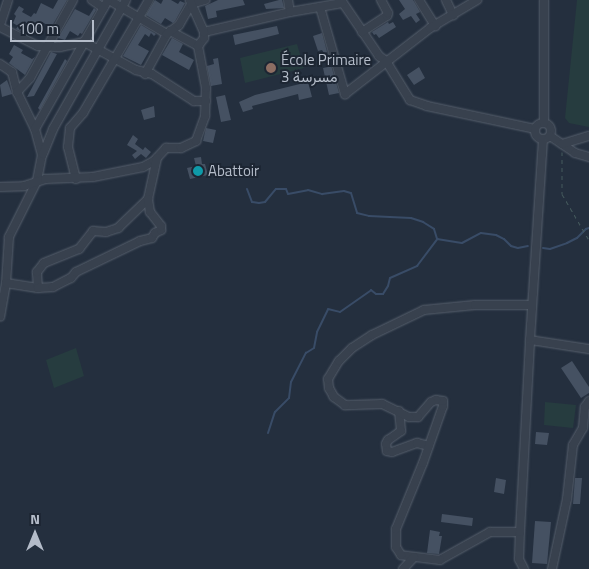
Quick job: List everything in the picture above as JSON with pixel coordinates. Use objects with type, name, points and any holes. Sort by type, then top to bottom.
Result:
[{"type":"street","points":[[8,0],[0,26],[35,45],[60,47],[84,42],[114,60],[145,74],[152,74],[194,101],[206,101]]},
{"type":"street","points":[[17,92],[30,78],[73,0]]},
{"type":"street","points":[[92,0],[104,8]]},
{"type":"street","points":[[35,129],[109,0],[124,4],[139,18],[198,46]]},
{"type":"street","points":[[76,179],[68,147],[70,128],[83,113],[149,0]]},
{"type":"street","points":[[191,2],[205,0]]},
{"type":"street","points":[[288,0],[290,12]]},
{"type":"street","points":[[419,0],[435,26]]},
{"type":"street","points":[[446,0],[453,15]]},
{"type":"street","points":[[320,7],[345,94],[386,61],[435,26],[477,0]]},
{"type":"street","points":[[544,0],[544,123]]},
{"type":"street","points":[[362,32],[387,16],[385,1]]},
{"type":"street","points":[[0,187],[24,186],[37,181],[76,179],[143,166],[157,158],[166,148],[181,148],[196,141],[205,116],[206,88],[198,46],[204,38],[204,32],[191,2]]},
{"type":"street","points":[[145,74],[169,33],[179,25],[191,2]]},
{"type":"street","points":[[204,32],[342,2],[379,56],[386,61],[407,96],[416,103],[536,129],[544,123]]},
{"type":"street","points":[[0,316],[6,283],[9,237],[37,181],[42,155],[53,129],[124,4]]},
{"type":"street","points":[[0,64],[12,72],[17,92],[35,129],[42,155]]},
{"type":"street","points":[[524,569],[520,559],[520,532],[532,305],[547,138],[550,128],[544,123]]},
{"type":"street","points":[[536,129],[536,136],[562,144],[575,153],[589,158]]},
{"type":"street","points":[[562,144],[589,136]]},
{"type":"street","points":[[6,283],[38,288],[53,287],[71,278],[76,272],[140,241],[152,238],[155,233],[161,230],[161,226],[150,212],[148,199],[157,158]]},
{"type":"street","points":[[38,288],[37,272],[44,263],[79,249],[93,231],[106,232],[118,228],[148,199]]},
{"type":"street","points":[[520,532],[490,532],[440,560],[401,555],[396,547],[396,529],[429,446],[443,401],[436,400],[431,402],[418,417],[410,417],[382,404],[346,405],[340,402],[329,388],[328,379],[338,361],[372,335],[424,310],[475,305],[532,305]]},
{"type":"street","points":[[530,340],[589,349]]},
{"type":"street","points":[[552,569],[567,498],[573,445],[586,428],[585,407],[589,401]]},
{"type":"street","points":[[399,411],[401,431],[388,440],[387,451],[392,452],[417,443],[429,446]]},
{"type":"street","points":[[404,569],[414,557]]},
{"type":"path","points":[[562,144],[562,194],[589,240]]},
{"type":"green space","points":[[577,0],[589,0],[589,127],[569,123],[565,118]]},
{"type":"green space","points":[[297,44],[304,68],[245,83],[240,58]]},
{"type":"green space","points":[[76,348],[84,376],[54,388],[46,360]]},
{"type":"green space","points":[[545,402],[576,405],[573,428],[544,425]]},
{"type":"building","points":[[58,0],[67,0],[48,33],[46,32],[49,26],[42,22],[39,27],[28,21],[22,32],[16,29],[18,26],[13,23],[16,16],[14,14],[19,6],[24,9],[22,12],[31,17],[34,13],[36,14],[41,3],[53,9]]},
{"type":"building","points":[[155,0],[161,4],[163,0],[171,0],[178,4],[180,1],[185,3],[173,23],[165,18],[161,24],[146,15]]},
{"type":"building","points":[[218,0],[243,0],[245,5],[216,11],[217,17],[208,19],[205,6]]},
{"type":"building","points":[[282,0],[284,8],[266,9],[264,4]]},
{"type":"building","points":[[399,0],[413,0],[420,12],[416,14],[420,20],[416,23],[411,16],[403,20],[399,14],[405,9]]},
{"type":"building","points":[[94,8],[96,10],[82,34],[80,33],[78,36],[70,31],[65,40],[58,38],[75,9],[89,16]]},
{"type":"building","points":[[388,22],[389,24],[393,22],[396,27],[379,38],[376,34],[374,35],[372,32]]},
{"type":"building","points":[[141,25],[156,34],[154,36],[151,33],[149,37],[145,34],[138,45],[149,51],[141,65],[123,56]]},
{"type":"building","points":[[277,26],[279,34],[235,45],[233,35]]},
{"type":"building","points":[[322,33],[327,52],[324,53],[322,50],[318,51],[313,36]]},
{"type":"building","points":[[172,38],[183,44],[179,52],[194,60],[189,70],[162,55]]},
{"type":"building","points":[[14,45],[23,50],[21,53],[32,59],[35,57],[25,75],[9,63],[13,57],[9,54]]},
{"type":"building","points":[[51,52],[57,54],[34,96],[27,97]]},
{"type":"building","points":[[218,58],[222,84],[211,86],[207,66],[214,64],[213,59]]},
{"type":"building","points":[[65,59],[67,61],[40,110],[38,108]]},
{"type":"building","points":[[330,62],[339,93],[329,95],[323,68],[328,67],[326,63]]},
{"type":"building","points":[[419,67],[425,78],[414,85],[407,75]]},
{"type":"building","points":[[7,80],[12,94],[2,97],[0,85]]},
{"type":"building","points":[[308,82],[312,97],[299,100],[298,94],[252,106],[253,109],[243,112],[239,102],[255,95]]},
{"type":"building","points":[[225,95],[231,120],[221,122],[216,97]]},
{"type":"building","points":[[154,106],[155,117],[144,120],[141,110]]},
{"type":"building","points":[[206,128],[216,130],[213,143],[203,141]]},
{"type":"building","points":[[133,135],[138,139],[135,144],[143,150],[145,147],[151,152],[146,158],[141,154],[135,159],[132,155],[137,151],[127,145]]},
{"type":"building","name":"Abattoir","points":[[201,157],[202,164],[205,164],[208,175],[190,179],[187,168],[196,166],[194,158]]},
{"type":"building","points":[[572,361],[589,387],[589,393],[581,398],[561,368]]},
{"type":"building","points":[[536,432],[549,433],[547,445],[535,444]]},
{"type":"building","points":[[496,478],[506,480],[504,494],[494,492]]},
{"type":"building","points":[[575,478],[582,478],[580,504],[573,504]]},
{"type":"building","points":[[442,514],[473,518],[472,526],[441,522]]},
{"type":"building","points":[[535,521],[551,522],[547,564],[532,563]]},
{"type":"building","points":[[430,530],[440,532],[439,536],[442,536],[439,554],[427,553]]},
{"type":"waterway","points":[[247,189],[252,202],[259,203],[265,202],[276,189],[286,189],[288,194],[308,190],[322,194],[344,191],[351,193],[357,213],[369,216],[411,218],[423,222],[434,229],[437,239]]},
{"type":"waterway","points":[[543,248],[550,249],[567,243],[577,238],[589,228]]},
{"type":"waterway","points":[[268,433],[275,412],[289,398],[291,382],[306,353],[314,348],[317,332],[328,309],[340,312],[371,290],[376,294],[383,294],[390,278],[417,266],[437,239],[462,243],[481,233],[496,235],[504,239],[511,246],[518,248],[528,246]]},
{"type":"place","name":"École Primaire 3 مسرسة","points":[[271,68]]},
{"type":"place","name":"Abattoir","points":[[198,171]]}]
